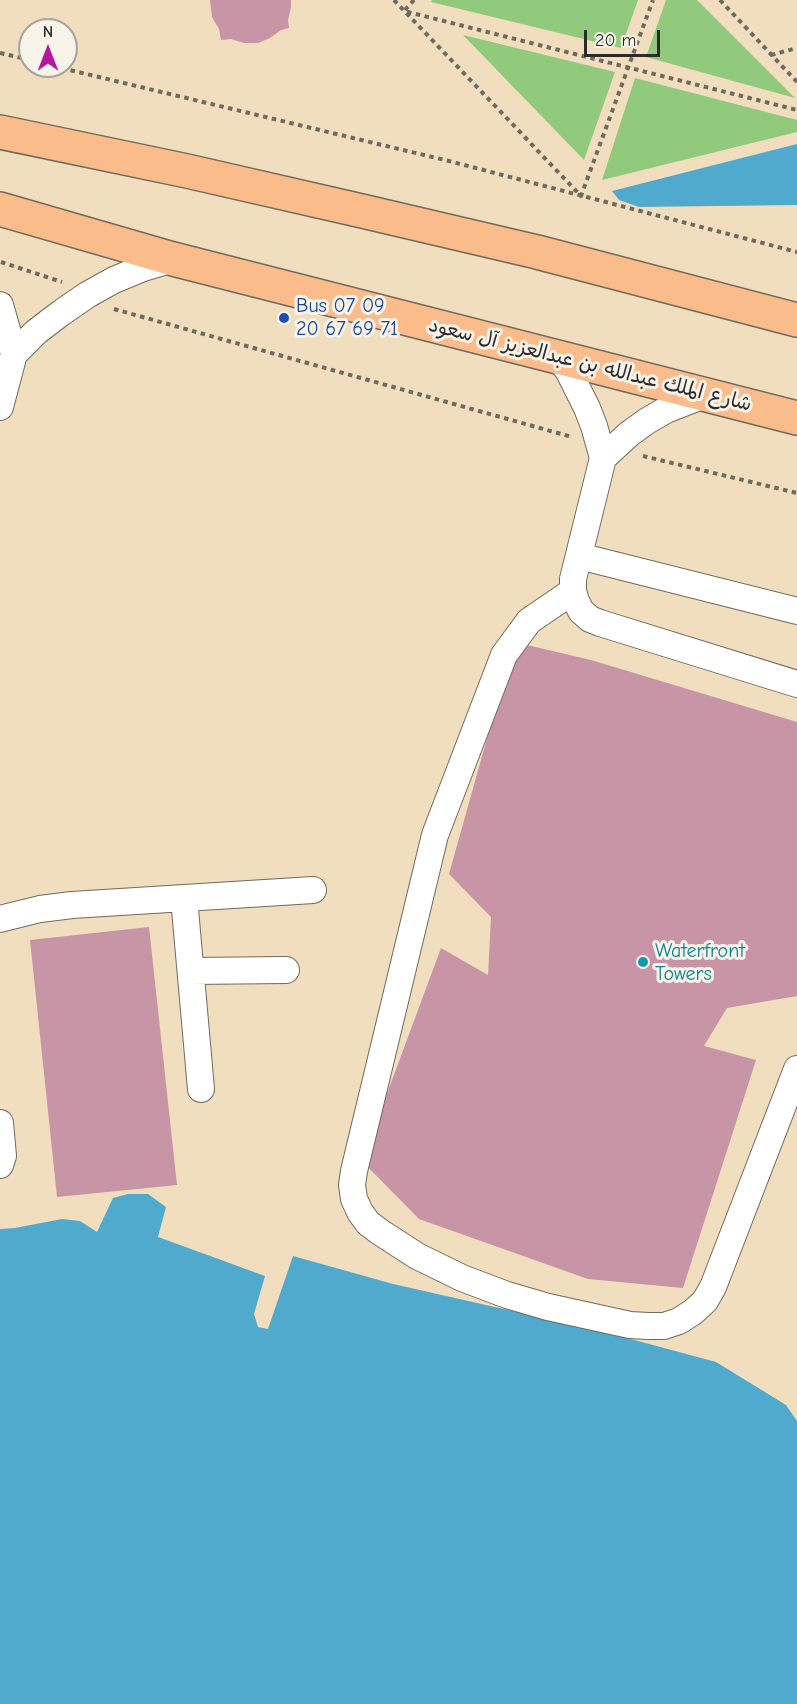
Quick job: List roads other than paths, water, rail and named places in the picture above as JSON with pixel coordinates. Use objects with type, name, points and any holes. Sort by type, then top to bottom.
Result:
[{"type":"main road","points":[[0,132],[374,213],[537,252],[797,320]]},
{"type":"main road","name":"شارع الملك عبدالله بن عبدالعزيز آل سعود","points":[[0,209],[173,259],[797,418]]},
{"type":"lane","points":[[0,407],[14,354],[36,332],[87,295],[114,280],[173,259]]},
{"type":"lane","points":[[0,305],[14,354]]},
{"type":"lane","points":[[558,356],[569,372],[605,450],[573,579],[573,591],[581,611],[590,619],[600,623],[797,684]]},
{"type":"lane","points":[[605,450],[666,410],[707,394]]},
{"type":"lane","points":[[579,556],[797,611]]},
{"type":"lane","points":[[573,591],[529,621],[504,655],[435,835],[355,1164],[352,1185],[354,1199],[360,1212],[368,1223],[417,1256],[462,1278],[507,1295],[548,1307],[630,1325],[664,1326],[680,1321],[699,1307],[713,1287],[797,1069]]},
{"type":"lane","points":[[0,919],[39,909],[72,905],[313,890]]},
{"type":"lane","points":[[184,898],[201,1089]]},
{"type":"lane","points":[[190,971],[285,970]]},
{"type":"lane","points":[[0,1123],[3,1156],[0,1165]]},
{"type":"water","points":[[797,144],[797,205],[639,207],[619,200],[612,191]]},
{"type":"water","points":[[128,1194],[148,1194],[166,1207],[158,1237],[265,1276],[254,1314],[258,1327],[268,1329],[293,1256],[393,1284],[601,1331],[716,1362],[786,1405],[797,1421],[797,1704],[0,1704],[0,1229],[62,1219],[80,1221],[97,1232],[113,1198]]},
{"type":"place","name":"Bus 07 09 20 67 69 71","points":[[284,318]]},
{"type":"place","name":"Waterfront Towers","points":[[643,962]]}]
